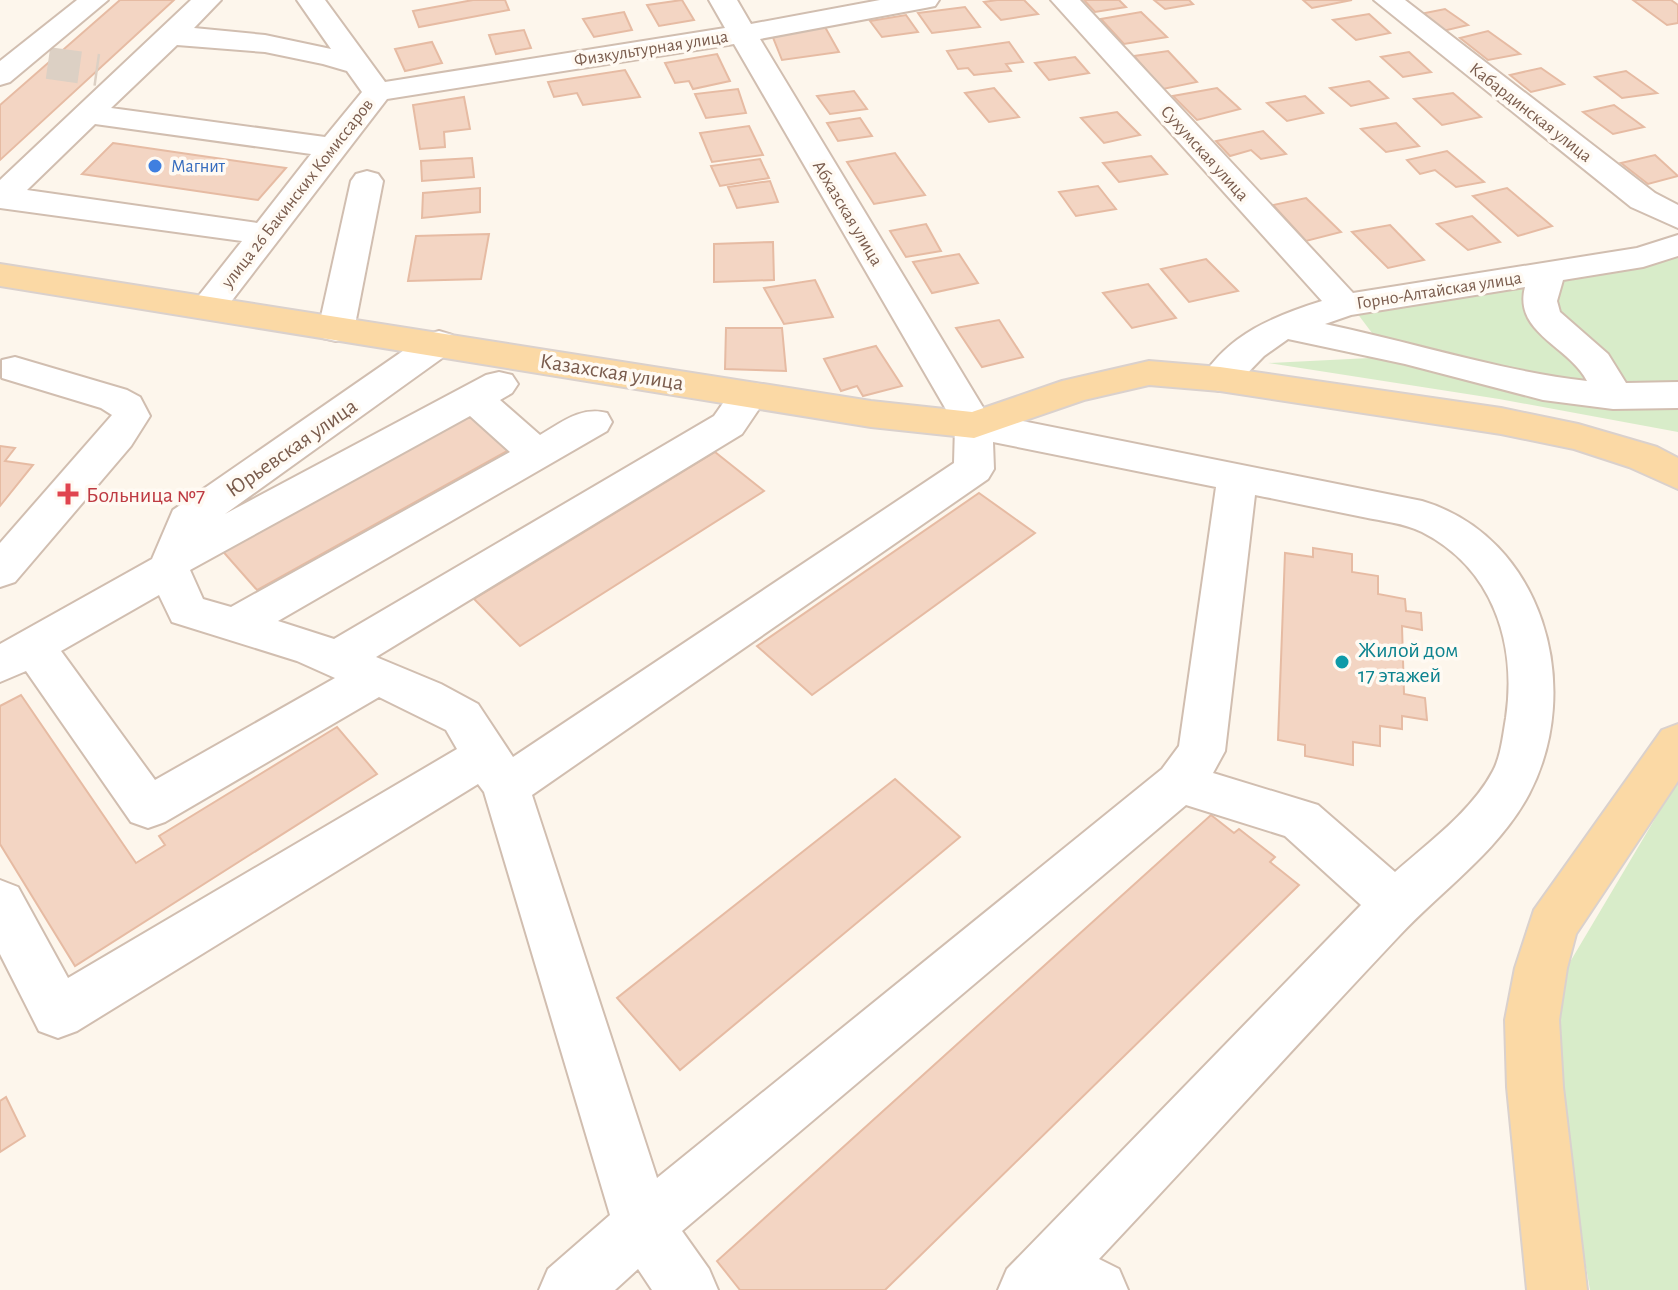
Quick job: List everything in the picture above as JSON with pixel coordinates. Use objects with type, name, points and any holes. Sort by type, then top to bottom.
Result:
[{"type":"main road","name":"Казахская улица","points":[[0,275],[871,414],[974,425],[1075,390],[1149,373],[1220,379],[1501,421],[1578,437],[1643,457],[1678,475]]},
{"type":"main road","points":[[1557,1290],[1535,1087],[1532,1020],[1541,968],[1552,926],[1678,743]]},
{"type":"street","points":[[23,66],[94,0]]},
{"type":"street","points":[[1,197],[207,0]]},
{"type":"street","name":"улица 26 Бакинских Комиссаров","points":[[207,308],[377,92],[311,0]]},
{"type":"street","name":"Абхазская улица","points":[[723,0],[974,425]]},
{"type":"street","name":"Физкультурная улица","points":[[377,92],[742,34],[925,0]]},
{"type":"street","name":"Сухумская улица","points":[[1065,0],[1345,305]]},
{"type":"street","name":"Кабардинская улица","points":[[1388,0],[1643,200],[1678,218]]},
{"type":"street","points":[[169,36],[239,38],[302,48],[358,65]]},
{"type":"street","points":[[98,70],[129,74]]},
{"type":"street","points":[[87,114],[333,148]]},
{"type":"street","points":[[336,330],[367,181]]},
{"type":"street","points":[[1,197],[265,234]]},
{"type":"street","name":"Горно-Алтайская улица","points":[[1220,379],[1251,348],[1282,326],[1345,305],[1643,257],[1678,245]]},
{"type":"street","points":[[1550,272],[1540,287],[1538,304],[1546,320],[1592,359],[1604,375],[1613,396]]},
{"type":"street","points":[[1282,326],[1405,352],[1543,388],[1613,396],[1678,395]]},
{"type":"street","name":"Юрьевская улица","points":[[171,564],[187,520],[439,343]]},
{"type":"street","points":[[0,571],[117,437],[131,416],[127,406],[114,399],[15,369]]},
{"type":"street","points":[[537,454],[486,391],[171,564],[16,656],[148,808],[728,425],[750,394]]},
{"type":"street","points":[[236,625],[593,422]]},
{"type":"street","points":[[326,423],[362,458]]},
{"type":"street","points":[[0,903],[58,1013],[496,771],[974,469],[974,425],[1401,510],[1439,522],[1487,559],[1518,603],[1528,638],[1532,685],[1526,742],[1510,783],[1482,820],[1396,904],[1059,1282]]},
{"type":"street","points":[[569,1290],[1179,783],[1202,751],[1237,478]]},
{"type":"street","points":[[171,564],[187,610],[357,668],[425,697],[462,717],[496,771],[643,1226],[688,1290]]},
{"type":"street","points":[[1179,783],[1301,820],[1396,904]]},
{"type":"green space","points":[[1678,257],[1678,432],[1499,399],[1268,363],[1390,357],[1357,313]]},
{"type":"green space","points":[[1678,780],[1678,1290],[1590,1290],[1553,1079],[1552,1012],[1570,962]]},
{"type":"building","points":[[120,0],[174,0],[0,160],[0,105]]},
{"type":"building","points":[[473,0],[505,0],[509,10],[419,27],[413,11]]},
{"type":"building","points":[[682,0],[694,20],[659,26],[647,5]]},
{"type":"building","points":[[1024,0],[1038,14],[1001,20],[984,2]]},
{"type":"building","points":[[1084,0],[1119,0],[1126,7],[1095,12]]},
{"type":"building","points":[[1154,0],[1189,0],[1193,4],[1165,9]]},
{"type":"building","points":[[1303,0],[1352,0],[1312,8]]},
{"type":"building","points":[[1633,0],[1671,0],[1678,5],[1678,23],[1667,25]]},
{"type":"building","points":[[965,7],[980,27],[932,33],[918,13]]},
{"type":"building","points":[[1445,9],[1468,25],[1443,31],[1420,14]]},
{"type":"building","points":[[624,12],[632,30],[594,37],[583,19]]},
{"type":"building","points":[[1141,12],[1167,37],[1124,44],[1101,19]]},
{"type":"building","points":[[1369,14],[1390,33],[1356,40],[1333,20]]},
{"type":"building","points":[[906,15],[918,32],[882,37],[870,21]]},
{"type":"building","points":[[825,27],[839,52],[782,60],[772,35]]},
{"type":"building","points":[[524,30],[531,48],[496,54],[489,35]]},
{"type":"building","points":[[1488,31],[1520,54],[1488,60],[1460,38]]},
{"type":"building","points":[[432,42],[442,63],[405,71],[395,49]]},
{"type":"building","points":[[1009,42],[1023,62],[1006,64],[1011,71],[974,75],[968,68],[958,69],[947,51]]},
{"type":"building","points":[[1168,51],[1197,82],[1163,89],[1134,56]]},
{"type":"building","points":[[1409,52],[1431,72],[1403,77],[1381,57]]},
{"type":"building","points":[[717,54],[730,81],[693,89],[689,81],[675,83],[665,63]]},
{"type":"building","points":[[1075,57],[1089,73],[1049,80],[1035,63]]},
{"type":"building","points":[[1541,68],[1564,84],[1531,92],[1510,75]]},
{"type":"building","points":[[625,70],[640,97],[583,105],[577,93],[554,97],[548,82]]},
{"type":"building","points":[[1626,71],[1657,93],[1622,98],[1595,77]]},
{"type":"building","points":[[1369,81],[1388,98],[1351,106],[1330,88]]},
{"type":"building","points":[[994,88],[1019,117],[989,122],[965,93]]},
{"type":"building","points":[[1217,88],[1240,109],[1197,120],[1173,96]]},
{"type":"building","points":[[738,89],[746,113],[706,118],[695,94]]},
{"type":"building","points":[[854,91],[867,109],[830,114],[817,96]]},
{"type":"building","points":[[1453,93],[1481,117],[1442,125],[1414,99]]},
{"type":"building","points":[[1305,96],[1323,113],[1287,121],[1267,103]]},
{"type":"building","points":[[464,97],[470,129],[444,132],[445,147],[420,149],[413,105]]},
{"type":"building","points":[[1614,105],[1644,127],[1613,134],[1583,112]]},
{"type":"building","points":[[1117,112],[1140,135],[1104,143],[1081,118]]},
{"type":"building","points":[[860,118],[872,136],[838,141],[827,123]]},
{"type":"building","points":[[1396,123],[1419,146],[1386,152],[1361,129]]},
{"type":"building","points":[[749,126],[763,155],[712,162],[700,133]]},
{"type":"building","points":[[1263,131],[1286,154],[1261,159],[1251,150],[1230,156],[1216,141]]},
{"type":"building","points":[[113,143],[286,168],[258,200],[82,174]]},
{"type":"building","points":[[1447,151],[1484,182],[1456,187],[1435,170],[1420,174],[1407,160]]},
{"type":"building","points":[[895,153],[925,195],[874,204],[847,162]]},
{"type":"building","points":[[1655,155],[1678,176],[1648,184],[1621,163]]},
{"type":"building","points":[[1151,156],[1167,174],[1119,182],[1103,163]]},
{"type":"building","points":[[472,158],[474,177],[422,181],[421,161]]},
{"type":"building","points":[[760,159],[769,178],[720,186],[711,166]]},
{"type":"building","points":[[770,181],[778,202],[737,208],[728,187]]},
{"type":"building","points":[[1098,186],[1116,209],[1076,216],[1059,192]]},
{"type":"building","points":[[480,188],[480,212],[422,218],[423,193]]},
{"type":"building","points":[[1507,188],[1552,226],[1518,236],[1473,196]]},
{"type":"building","points":[[1306,198],[1341,232],[1306,241],[1273,205]]},
{"type":"building","points":[[1472,216],[1500,242],[1468,250],[1437,224]]},
{"type":"building","points":[[926,224],[941,251],[906,257],[890,231]]},
{"type":"building","points":[[1390,225],[1424,260],[1388,268],[1352,232]]},
{"type":"building","points":[[489,234],[481,279],[408,281],[416,236]]},
{"type":"building","points":[[773,242],[774,280],[714,282],[714,244]]},
{"type":"building","points":[[959,254],[978,283],[932,293],[913,262]]},
{"type":"building","points":[[1206,259],[1238,291],[1189,302],[1161,269]]},
{"type":"building","points":[[815,280],[833,317],[784,324],[764,288]]},
{"type":"building","points":[[1148,284],[1176,318],[1132,328],[1103,293]]},
{"type":"building","points":[[999,320],[1023,357],[982,367],[956,328]]},
{"type":"building","points":[[726,328],[782,328],[786,371],[725,369]]},
{"type":"building","points":[[876,346],[902,386],[863,396],[857,386],[841,391],[824,359]]},
{"type":"building","points":[[475,409],[516,446],[257,590],[219,547]]},
{"type":"building","points":[[0,446],[15,448],[5,461],[33,465],[0,506]]},
{"type":"building","points":[[715,452],[764,491],[520,646],[474,599]]},
{"type":"building","points":[[979,493],[1035,533],[812,695],[757,646]]},
{"type":"building","name":"Жилой дом 17 этажей","points":[[1313,548],[1352,554],[1352,572],[1378,576],[1378,594],[1405,599],[1406,611],[1421,613],[1422,630],[1402,626],[1404,694],[1425,698],[1427,720],[1402,716],[1402,729],[1380,726],[1380,746],[1353,742],[1353,765],[1305,756],[1305,745],[1278,740],[1285,553],[1313,557]]},
{"type":"building","points":[[21,695],[136,863],[165,845],[159,836],[337,727],[377,774],[75,966],[0,844],[0,706]]},
{"type":"building","points":[[895,779],[960,837],[680,1070],[617,998]]},
{"type":"building","points":[[1211,815],[1234,833],[1239,829],[1275,857],[1270,862],[1299,885],[885,1290],[740,1290],[717,1261]]},
{"type":"building","points":[[6,1097],[25,1136],[0,1152],[0,1101]]},
{"type":"tunnel","points":[[48,63],[98,70]]},
{"type":"place","name":"Магнит","points":[[155,166]]},
{"type":"place","name":"Больница №7","points":[[68,494]]},
{"type":"place","name":"Жилой дом 17 этажей","points":[[1342,662]]}]
